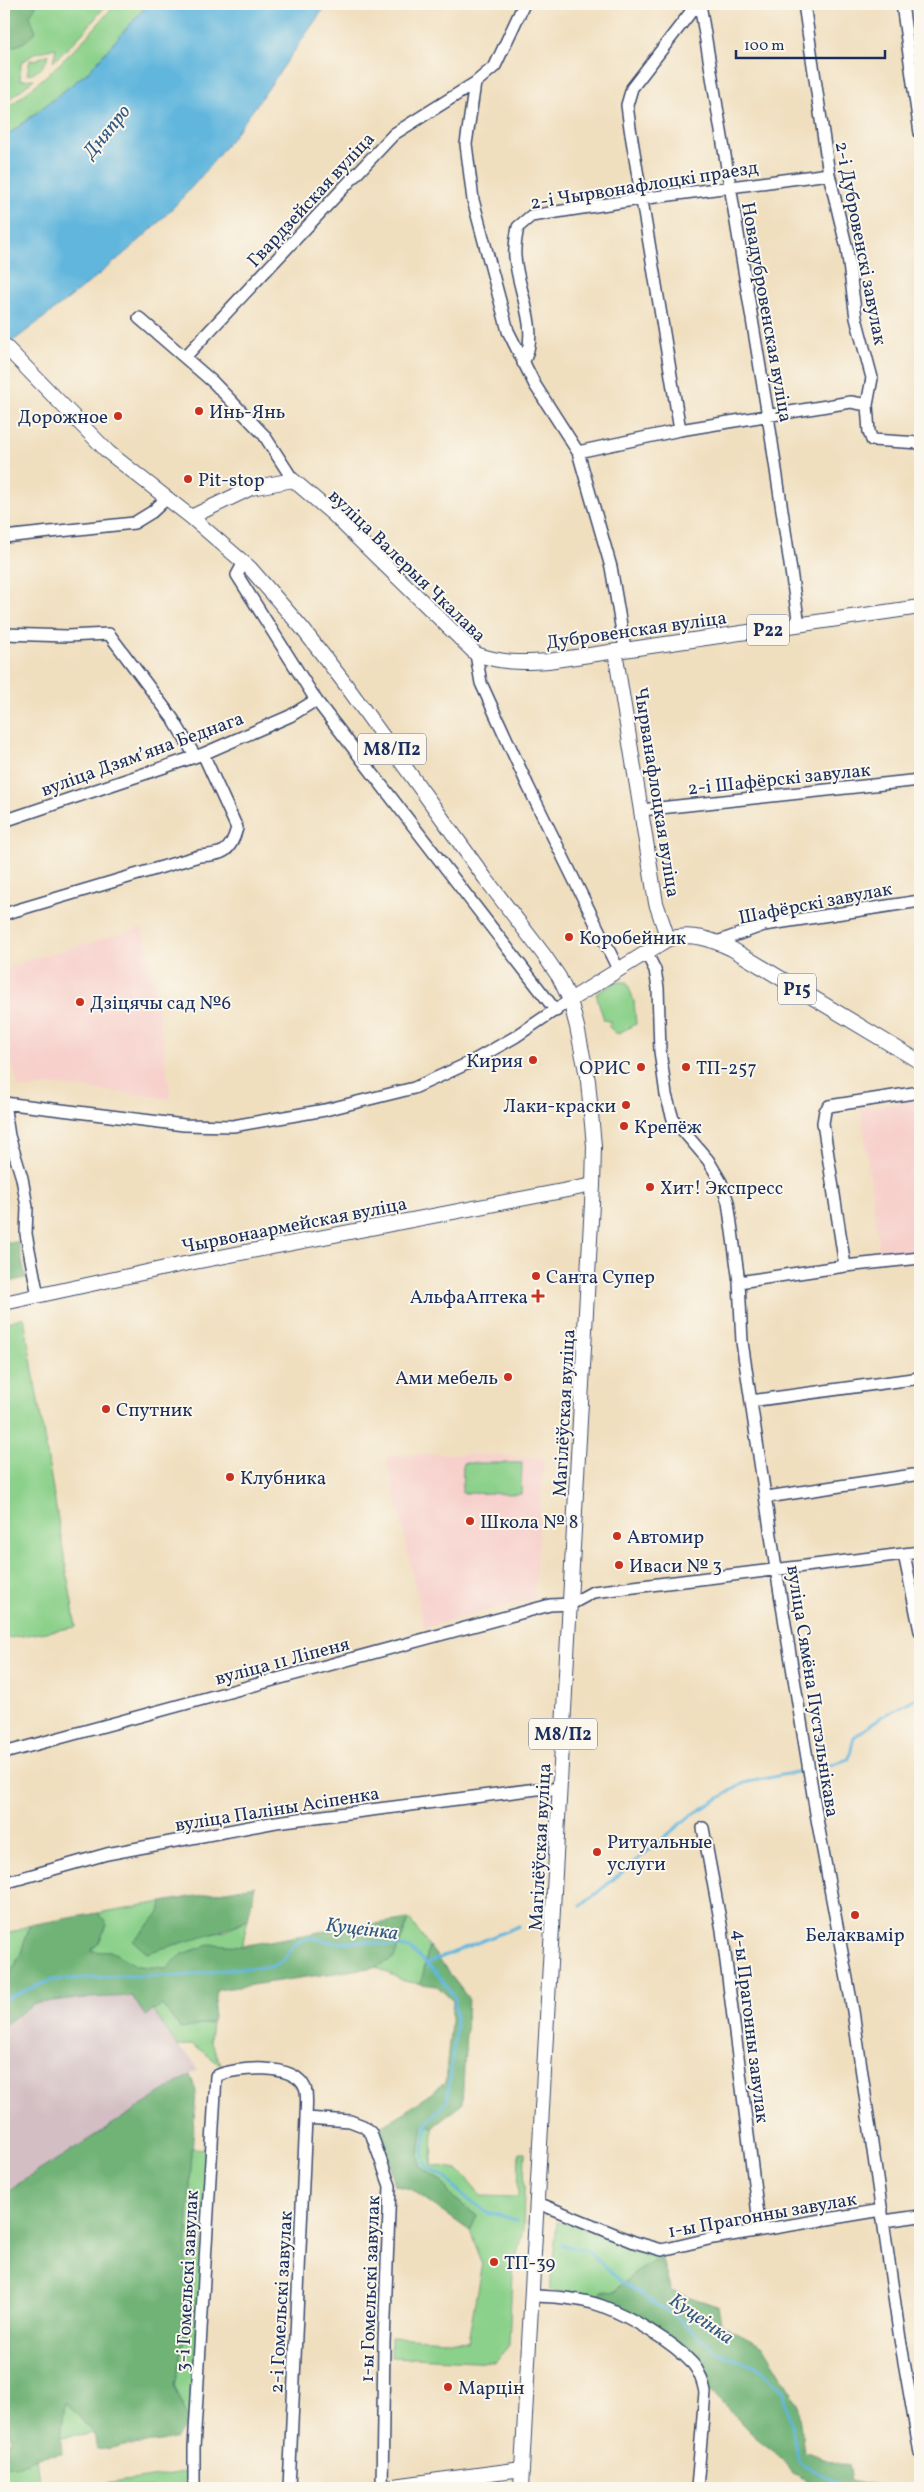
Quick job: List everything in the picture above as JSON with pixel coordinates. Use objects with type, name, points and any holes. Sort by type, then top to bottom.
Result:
[{"type":"main road","name":"М8/П2","points":[[4,345],[108,452],[191,517],[244,562],[302,628],[343,681],[485,878],[544,954],[559,977],[570,1000]]},
{"type":"main road","points":[[191,517],[251,488],[292,480]]},
{"type":"main road","name":"вуліца Валерыя Чкалава","points":[[292,480],[334,515],[476,654]]},
{"type":"main road","name":"Дубровенская вуліца","points":[[476,654],[494,661],[516,663],[798,626],[920,607]]},
{"type":"main road","name":"Чырванафлоцкая вуліца","points":[[620,650],[641,810],[656,903],[668,939]]},
{"type":"main road","name":"Р15","points":[[570,1000],[668,939],[686,936],[717,942],[920,1062]]},
{"type":"main road","name":"Магілёўская вуліца","points":[[521,2488],[593,1185],[594,1146],[588,1081],[570,1000]]},
{"type":"main road","name":"Чырвонаармейская вуліца","points":[[4,1303],[179,1265],[593,1185]]},
{"type":"main road","points":[[381,2488],[522,2469]]},
{"type":"street","points":[[475,83],[495,66],[524,4]]},
{"type":"street","points":[[680,430],[640,199],[628,112],[628,96],[699,4]]},
{"type":"street","name":"Новадубровенская вуліца","points":[[699,4],[768,416],[798,626]]},
{"type":"street","name":"2-і Дубровенскі завулак","points":[[804,4],[829,174],[847,249],[856,318],[872,378],[867,406],[868,432],[872,440],[920,443]]},
{"type":"street","points":[[902,4],[915,57],[920,133]]},
{"type":"street","name":"Гвардзейская вуліца","points":[[185,357],[394,134],[475,83]]},
{"type":"street","name":"Чырванафлоцкая вуліца","points":[[475,83],[466,144],[474,200],[508,330],[523,363],[578,452],[611,567],[620,650]]},
{"type":"street","name":"2-і Чырвонафлоцкі праезд","points":[[523,363],[529,352],[532,334],[515,258],[518,226],[531,216],[729,186],[829,174]]},
{"type":"street","name":"вуліца Валерыя Чкалава","points":[[139,318],[213,382],[264,435],[292,480]]},
{"type":"street","points":[[578,452],[680,430],[851,402],[867,406]]},
{"type":"street","points":[[4,537],[134,523],[152,512],[166,499]]},
{"type":"street","points":[[244,562],[237,575],[316,700],[556,1011]]},
{"type":"street","points":[[4,634],[68,636],[108,634],[174,719],[199,755],[237,828],[232,845],[220,854],[199,856],[4,914]]},
{"type":"street","name":"вуліца Валерыя Чкалава","points":[[476,654],[481,683],[528,786],[618,969]]},
{"type":"street","name":"вуліца Дзямʼяна Беднага","points":[[4,821],[199,755],[290,716],[316,700]]},
{"type":"street","name":"2-і Шафёрскі завулак","points":[[641,810],[920,780]]},
{"type":"street","name":"Шафёрскі завулак","points":[[717,942],[764,925],[920,901]]},
{"type":"street","name":"вуліца Сямёна Пустэльнікава","points":[[646,952],[655,970],[658,988],[660,1051],[666,1095],[673,1120],[708,1160],[721,1182],[728,1202],[739,1282],[742,1342],[767,1497],[776,1569],[817,1820],[853,2011],[900,2339],[920,2453]]},
{"type":"street","points":[[38,1296],[26,1234],[27,1207],[22,1178],[9,1136],[4,1103],[184,1125],[233,1126],[324,1110],[414,1088],[472,1062],[556,1011],[570,1000]]},
{"type":"street","points":[[844,1266],[823,1123],[825,1111],[829,1106],[920,1092]]},
{"type":"street","points":[[739,1282],[844,1266],[920,1258]]},
{"type":"street","points":[[751,1401],[920,1378]]},
{"type":"street","points":[[767,1497],[920,1474]]},
{"type":"street","points":[[570,1604],[593,1592],[920,1552]]},
{"type":"street","points":[[904,1554],[920,1632]]},
{"type":"street","name":"вуліца 11 Ліпеня","points":[[4,1753],[550,1605],[570,1604]]},
{"type":"street","name":"вуліца Паліны Асіпенка","points":[[4,1883],[107,1854],[276,1822],[537,1789],[560,1789]]},
{"type":"street","name":"4-ы Прагонны завулак","points":[[703,1828],[722,1930],[760,2230]]},
{"type":"street","name":"2-і Гомельскі завулак","points":[[216,2076],[232,2072],[278,2070],[298,2078],[306,2089],[289,2488]]},
{"type":"street","name":"3-і Гомельскі завулак","points":[[194,2488],[194,2448],[216,2076]]},
{"type":"street","name":"1-ы Гомельскі завулак","points":[[306,2118],[350,2121],[362,2126],[370,2133],[390,2186],[381,2488]]},
{"type":"street","name":"1-ы Прагонны завулак","points":[[538,2203],[634,2242],[662,2250],[760,2230],[883,2216],[920,2216]]},
{"type":"street","points":[[533,2296],[564,2298],[601,2306],[650,2330],[675,2347],[694,2365],[702,2378],[705,2392],[697,2488]]},
{"type":"shaded area","name":"Дзіцячы сад №6","points":[[142,928],[151,961],[171,1099],[58,1085],[19,1088],[4,1037],[4,967]]},
{"type":"shaded area","points":[[916,1099],[920,1124],[920,1252],[880,1256],[861,1109]]},
{"type":"shaded area","name":"Школа № 8","points":[[424,1454],[477,1454],[544,1459],[534,1598],[424,1628],[387,1457]]},
{"type":"shaded area","points":[[132,1996],[145,2015],[153,2010],[178,2047],[192,2059],[198,2070],[4,2193],[4,2025],[33,2004],[68,1999]]},
{"type":"green space","points":[[4,4],[107,4],[82,34],[53,62],[56,48],[35,53],[21,63],[20,80],[34,79],[4,104]]},
{"type":"green space","points":[[4,4],[37,4],[30,16],[36,31],[18,45],[4,46]]},
{"type":"green space","points":[[115,4],[148,4],[88,72],[4,138],[4,111],[62,61]]},
{"type":"green space","points":[[49,54],[41,68],[27,75],[30,60],[35,60]]},
{"type":"green space","points":[[615,982],[627,982],[634,1001],[636,1024],[617,1034],[608,1026],[611,1022],[604,1020],[596,994]]},
{"type":"green space","points":[[4,1242],[18,1242],[26,1278],[4,1283]]},
{"type":"green space","points":[[24,1317],[76,1627],[4,1639],[4,1323]]},
{"type":"green space","points":[[463,1463],[522,1463],[521,1494],[462,1493]]},
{"type":"green space","points":[[255,1886],[248,1919],[236,1925],[147,1953],[133,1941],[160,1913],[162,1902]]},
{"type":"green space","points":[[162,1902],[160,1913],[133,1941],[201,1936],[226,1931],[248,1919],[242,1946],[220,1945],[193,1950],[175,1960],[166,1968],[137,1966],[113,1953],[89,1951],[98,1944],[107,1925],[98,1913]]},
{"type":"green space","points":[[98,1913],[107,1925],[98,1944],[90,1951],[113,1952],[137,1966],[166,1968],[182,1954],[213,1944],[242,1946],[319,1932],[409,1919],[394,1958],[376,1967],[217,1990],[212,2023],[181,2029],[162,2005],[145,2016],[132,1996],[68,1999],[33,2004],[4,2025],[4,1988],[21,1953],[30,1925]]},
{"type":"green space","points":[[409,1919],[429,1946],[421,1984],[404,1981],[376,1967],[394,1958]]},
{"type":"green space","points":[[30,1925],[21,1953],[4,1988],[4,1936]]},
{"type":"green space","points":[[429,1946],[468,1998],[462,2104],[433,2127],[423,2124],[419,2154],[421,2167],[442,2181],[450,2195],[477,2216],[470,2231],[411,2189],[395,2186],[388,2157],[375,2130],[405,2112],[445,2083],[453,2001],[437,1986],[421,1984]]},
{"type":"green space","points":[[162,2005],[181,2029],[212,2023],[210,2040],[222,2066],[192,2044],[178,2047],[153,2010]]},
{"type":"green space","points":[[190,2075],[196,2090],[185,2266],[192,2310],[174,2385],[189,2421],[174,2439],[97,2450],[94,2433],[65,2402],[61,2437],[62,2454],[36,2458],[15,2467],[4,2465],[4,2445],[11,2441],[7,2423],[4,2422],[4,2193]]},
{"type":"green space","points":[[423,2124],[433,2127],[432,2165],[458,2169],[482,2196],[518,2197],[519,2152],[525,2152],[523,2231],[512,2273],[509,2345],[496,2362],[391,2357],[391,2337],[468,2341],[482,2262],[470,2231],[477,2216],[450,2195],[442,2181],[421,2167],[419,2154]]},
{"type":"green space","points":[[192,2148],[208,2149],[193,2414],[189,2421],[174,2385],[192,2310],[185,2266]]},
{"type":"green space","points":[[557,2221],[575,2223],[626,2249],[661,2257],[629,2277],[614,2292],[601,2291],[599,2298],[550,2290]]},
{"type":"green space","points":[[661,2257],[671,2291],[718,2306],[721,2324],[762,2345],[797,2402],[804,2451],[848,2466],[851,2480],[892,2488],[822,2488],[792,2473],[776,2453],[754,2436],[710,2391],[701,2361],[656,2327],[599,2298],[601,2291],[615,2292],[629,2277]]},
{"type":"green space","points":[[65,2402],[94,2433],[61,2437]]},
{"type":"green space","points":[[36,2458],[40,2488],[4,2488],[4,2465],[15,2467]]},
{"type":"green space","points":[[188,2471],[188,2488],[79,2488],[178,2473]]},
{"type":"green space","points":[[496,2481],[502,2484],[502,2488],[464,2488],[464,2485]]},
{"type":"water","name":"Дняпро","points":[[148,4],[327,4],[240,127],[217,157],[168,213],[107,268],[4,348],[4,138],[88,72]]},
{"type":"waterway","points":[[820,1768],[849,1759],[854,1737],[881,1717],[920,1696]]},
{"type":"waterway","points":[[581,1906],[690,1816],[744,1783],[801,1771]]},
{"type":"waterway","points":[[427,1963],[519,1926]]},
{"type":"waterway","name":"Куцеінка","points":[[4,1999],[52,1980],[125,1976],[182,1976],[239,1968],[270,1967],[283,1961],[294,1944],[311,1937],[335,1943],[364,1941],[410,1949],[435,1971],[455,1998],[456,2028],[447,2101],[427,2122],[423,2152],[426,2166],[447,2178],[463,2196],[487,2212],[516,2220]]},
{"type":"waterway","name":"Куцеінка","points":[[561,2245],[586,2250],[622,2282],[678,2318],[716,2352],[757,2366],[784,2392],[799,2462],[845,2488]]},
{"type":"place","name":"Инь-Янь","points":[[199,411]]},
{"type":"place","name":"Дорожное","points":[[118,416]]},
{"type":"place","name":"Pit-stop","points":[[188,479]]},
{"type":"place","name":"Коробейник","points":[[569,937]]},
{"type":"place","name":"Дзіцячы сад №6","points":[[80,1002]]},
{"type":"place","name":"Кирия","points":[[533,1060]]},
{"type":"place","name":"ОРИС","points":[[641,1067]]},
{"type":"place","name":"ТП-257","points":[[686,1067]]},
{"type":"place","name":"Лаки-краски","points":[[626,1105]]},
{"type":"place","name":"Крепёж","points":[[624,1126]]},
{"type":"place","name":"Хит! Экспресс","points":[[650,1187]]},
{"type":"place","name":"Санта Супер","points":[[536,1276]]},
{"type":"place","name":"АльфаАптека","points":[[538,1296]]},
{"type":"place","name":"Ами мебель","points":[[508,1377]]},
{"type":"place","name":"Спутник","points":[[106,1409]]},
{"type":"place","name":"Клубника","points":[[230,1477]]},
{"type":"place","name":"Школа № 8","points":[[470,1521]]},
{"type":"place","name":"Автомир","points":[[617,1536]]},
{"type":"place","name":"Иваси № 3","points":[[619,1565]]},
{"type":"place","name":"Ритуальные услуги","points":[[597,1852]]},
{"type":"place","name":"Белаквамір","points":[[855,1915]]},
{"type":"place","name":"ТП-39","points":[[494,2262]]},
{"type":"place","name":"Марцін","points":[[448,2387]]}]
